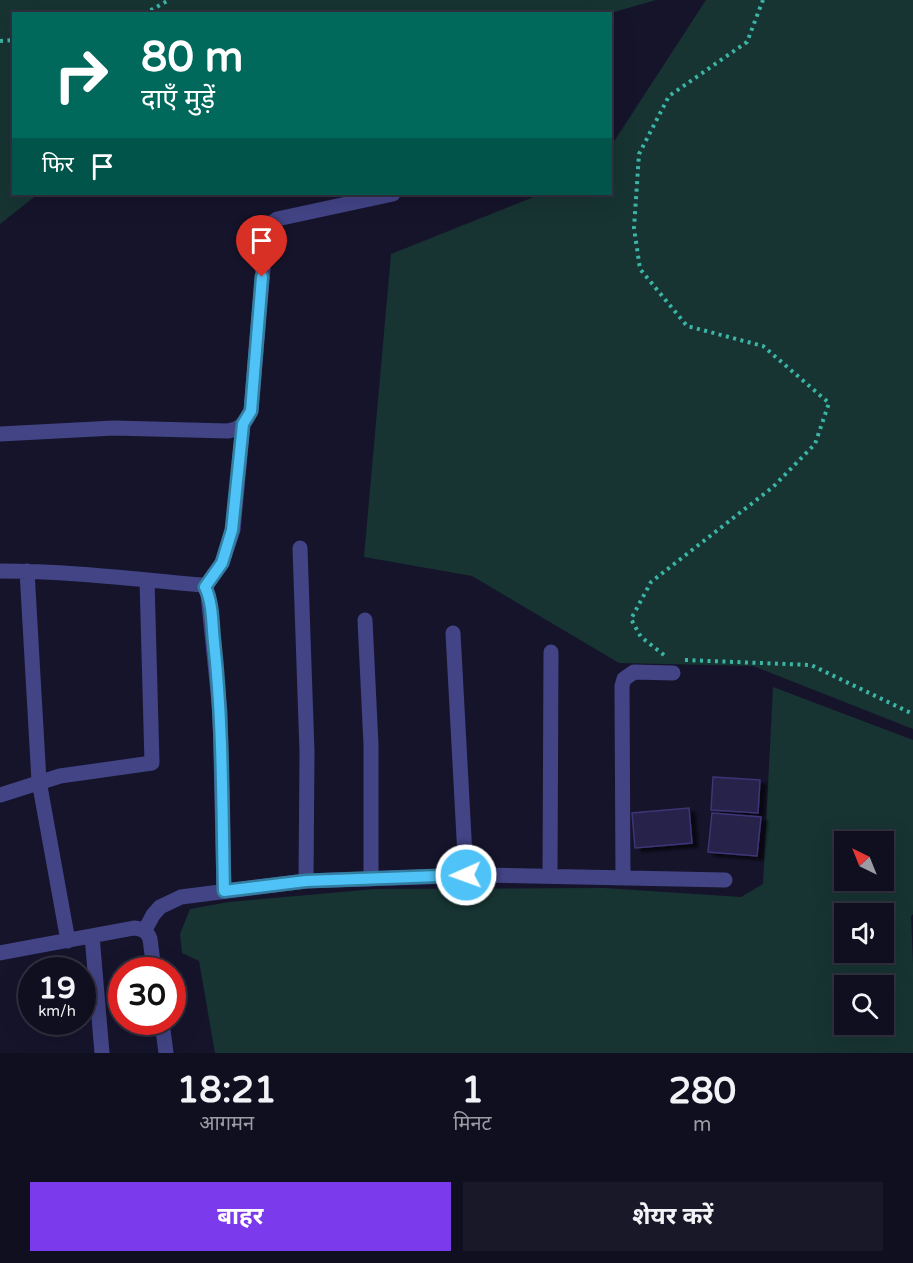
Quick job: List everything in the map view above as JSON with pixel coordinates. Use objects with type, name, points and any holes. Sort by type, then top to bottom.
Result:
[{"type":"street","points":[[0,434],[114,428],[228,431],[240,428],[251,411],[266,232],[270,224],[277,219],[388,195]]},
{"type":"street","points":[[205,587],[222,563],[232,530],[243,424]]},
{"type":"street","points":[[300,548],[307,752],[306,881]]},
{"type":"street","points":[[0,571],[147,580],[205,587],[208,595],[220,712],[224,891]]},
{"type":"street","points":[[27,571],[39,781],[68,941]]},
{"type":"street","points":[[0,795],[60,776],[152,763],[147,580]]},
{"type":"street","points":[[365,620],[371,745],[371,879]]},
{"type":"street","points":[[453,633],[466,875]]},
{"type":"street","points":[[550,876],[551,652]]},
{"type":"street","points":[[623,878],[622,686],[624,679],[634,672],[672,666]]},
{"type":"street","points":[[145,930],[160,907],[172,900],[306,881],[466,875],[725,880]]},
{"type":"street","points":[[0,953],[134,928],[145,930]]},
{"type":"street","points":[[145,930],[150,939],[152,957]]},
{"type":"street","points":[[92,936],[102,1053]]},
{"type":"street","points":[[164,1035],[166,1053]]},
{"type":"path","points":[[148,12],[169,0]]},
{"type":"path","points":[[672,666],[641,637],[631,619],[651,582],[773,487],[815,444],[829,403],[763,346],[687,326],[640,269],[634,228],[639,154],[669,96],[747,42],[763,0]]},
{"type":"path","points":[[683,660],[811,665],[913,714]]},
{"type":"green space","points":[[0,0],[656,0],[612,13],[12,12],[12,195],[37,195],[0,224]]},
{"type":"green space","points":[[706,0],[913,0],[913,729],[753,666],[619,663],[472,576],[364,557],[391,254],[538,195],[612,195],[612,144]]},
{"type":"green space","points":[[773,687],[913,740],[913,914],[911,917],[913,1053],[215,1053],[199,961],[182,953],[180,934],[190,909],[229,902],[375,889],[604,888],[741,897],[763,884]]},
{"type":"building","points":[[713,777],[760,780],[758,813],[711,810]]},
{"type":"building","points":[[689,808],[692,843],[635,848],[632,813]]},
{"type":"building","points":[[712,813],[761,817],[757,856],[708,852]]},
{"type":"route","points":[[262,277],[251,411],[243,424],[229,547],[222,563],[205,587],[208,595],[220,712],[224,891],[306,881],[466,875]]}]
